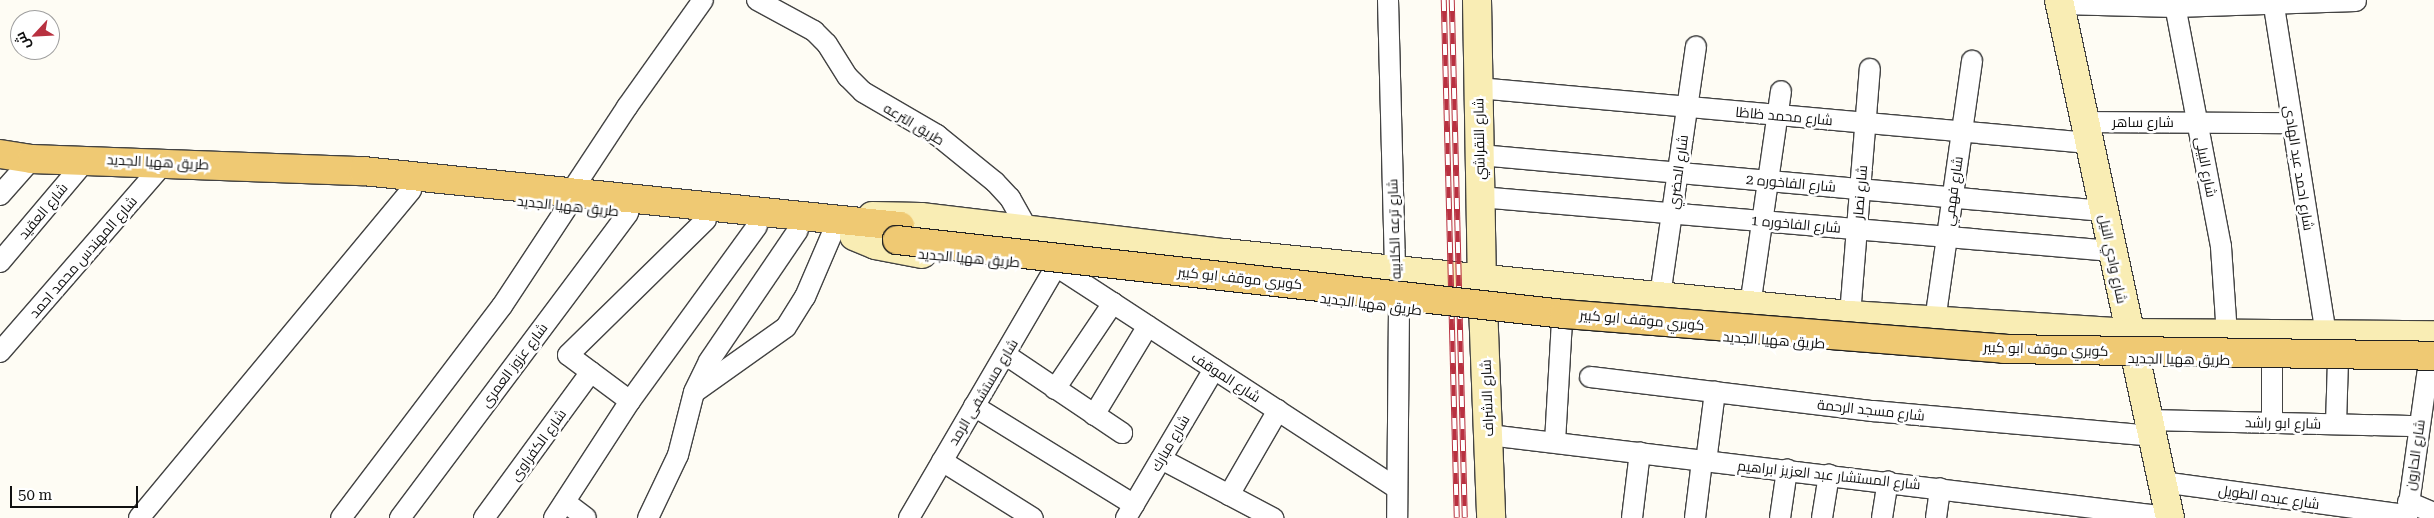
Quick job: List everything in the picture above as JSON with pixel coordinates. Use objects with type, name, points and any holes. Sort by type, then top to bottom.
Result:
[{"type":"main road","name":"طريق ههيا الجديد","points":[[0,154],[32,159],[165,162],[363,172],[570,199],[847,230]]},
{"type":"main road","name":"طريق ههيا الجديد","points":[[315,171],[362,183],[410,190],[570,199],[628,213],[798,230],[847,230]]},
{"type":"main road","name":"كوبري موقف ابو كبير","points":[[847,230],[898,233],[1564,314],[2004,349],[2433,356]]},
{"type":"street","points":[[341,518],[502,306],[627,107],[703,0]]},
{"type":"street","name":"طريق الترعه","points":[[757,0],[814,31],[863,92],[937,135],[995,182],[1010,198],[1026,228],[1056,266]]},
{"type":"street","name":"شارع ترعه الكلابيه","points":[[1388,0],[1395,270],[1399,307],[1397,518]]},
{"type":"street","name":"شارع النقراشي","points":[[1477,0],[1482,279]]},
{"type":"street","points":[[2059,2],[2175,4],[2356,1]]},
{"type":"street","name":"شارع وادي النيل","points":[[2059,2],[2170,517]]},
{"type":"street","name":"شارع احمد عبد الهادى","points":[[2273,2],[2326,336]]},
{"type":"street","name":"شارع البيلى","points":[[2175,4],[2221,247],[2227,334]]},
{"type":"street","name":"شارع الحضري","points":[[1660,296],[1696,47]]},
{"type":"street","name":"شارع فهمي","points":[[1935,321],[1972,61]]},
{"type":"street","name":"شارع نصار","points":[[1850,315],[1870,69]]},
{"type":"street","name":"شارع محمد ظاظا","points":[[1478,88],[1962,132],[2087,132]]},
{"type":"street","points":[[1750,306],[1781,91]]},
{"type":"street","name":"شارع ساهر","points":[[2087,132],[2197,122],[2292,123]]},
{"type":"street","name":"شارع الفاخوره 2","points":[[1480,155],[2103,211]]},
{"type":"street","points":[[0,195],[32,159]]},
{"type":"street","name":"شارع العقيد","points":[[0,262],[87,159]]},
{"type":"street","name":"شارع المهندس محمد احمد","points":[[2,345],[165,162]]},
{"type":"street","points":[[139,518],[410,190]]},
{"type":"street","name":"شارع الفاخوره 1","points":[[1480,197],[2112,251]]},
{"type":"street","name":"شارع عزوز العمرى","points":[[400,518],[628,213]]},
{"type":"street","name":"طريق ههيا الجديد","points":[[847,230],[876,215],[898,215],[1026,228],[1224,253],[1750,306],[1935,321],[2132,346],[2272,360],[2338,361],[2433,356]]},
{"type":"street","points":[[630,401],[568,355],[706,220]]},
{"type":"street","points":[[586,518],[559,510],[630,401],[757,226]]},
{"type":"street","points":[[648,518],[678,455],[694,392],[709,361],[798,230]]},
{"type":"street","points":[[694,392],[786,327],[847,230]]},
{"type":"street","name":"طريق ههيا الجديد","points":[[847,230],[875,245],[912,253],[1056,266],[1461,315],[1484,314],[1934,352],[2132,346],[2227,334],[2326,336],[2434,335]]},
{"type":"street","name":"شارع الموقف","points":[[1056,266],[1397,488]]},
{"type":"street","name":"شارع مستشفى الرمد","points":[[909,518],[1006,355],[1056,266]]},
{"type":"street","name":"شارع الاشراف","points":[[1482,279],[1491,518]]},
{"type":"street","points":[[1056,388],[1113,303]]},
{"type":"street","points":[[1555,442],[1562,321]]},
{"type":"street","points":[[1094,415],[1148,326]]},
{"type":"street","points":[[1006,355],[1122,434]]},
{"type":"street","name":"شارع الحارون","points":[[2407,512],[2419,426],[2433,356]]},
{"type":"street","points":[[2272,360],[2272,423]]},
{"type":"street","points":[[2336,424],[2338,361]]},
{"type":"street","name":"شارع مبارك","points":[[1130,512],[1214,369]]},
{"type":"street","name":"شارع الكفراوى","points":[[484,518],[591,372]]},
{"type":"street","name":"شارع مسجد الرحمة","points":[[1590,378],[1873,411],[2150,428]]},
{"type":"street","points":[[1695,518],[1715,392]]},
{"type":"street","points":[[974,406],[1130,512]]},
{"type":"street","points":[[1229,495],[1278,410]]},
{"type":"street","name":"شارع ابو راشد","points":[[2150,428],[2272,423],[2419,426]]},
{"type":"street","name":"شارع المستشار عبد العزيز ابراهيم","points":[[1489,435],[1829,474],[2170,517]]},
{"type":"street","points":[[1632,518],[1640,452]]},
{"type":"street","points":[[1161,459],[1272,518]]},
{"type":"street","points":[[942,461],[1033,518]]},
{"type":"street","points":[[1780,518],[1787,470]]},
{"type":"street","points":[[1822,518],[1829,474]]},
{"type":"street","points":[[1882,518],[1888,482]]},
{"type":"street","name":"شارع عبده الطويل","points":[[2162,482],[2434,514]]},
{"type":"street","points":[[1936,518],[1940,488]]},
{"type":"railway","points":[[1444,0],[1457,518]]},
{"type":"railway","points":[[1452,0],[1465,518]]}]
